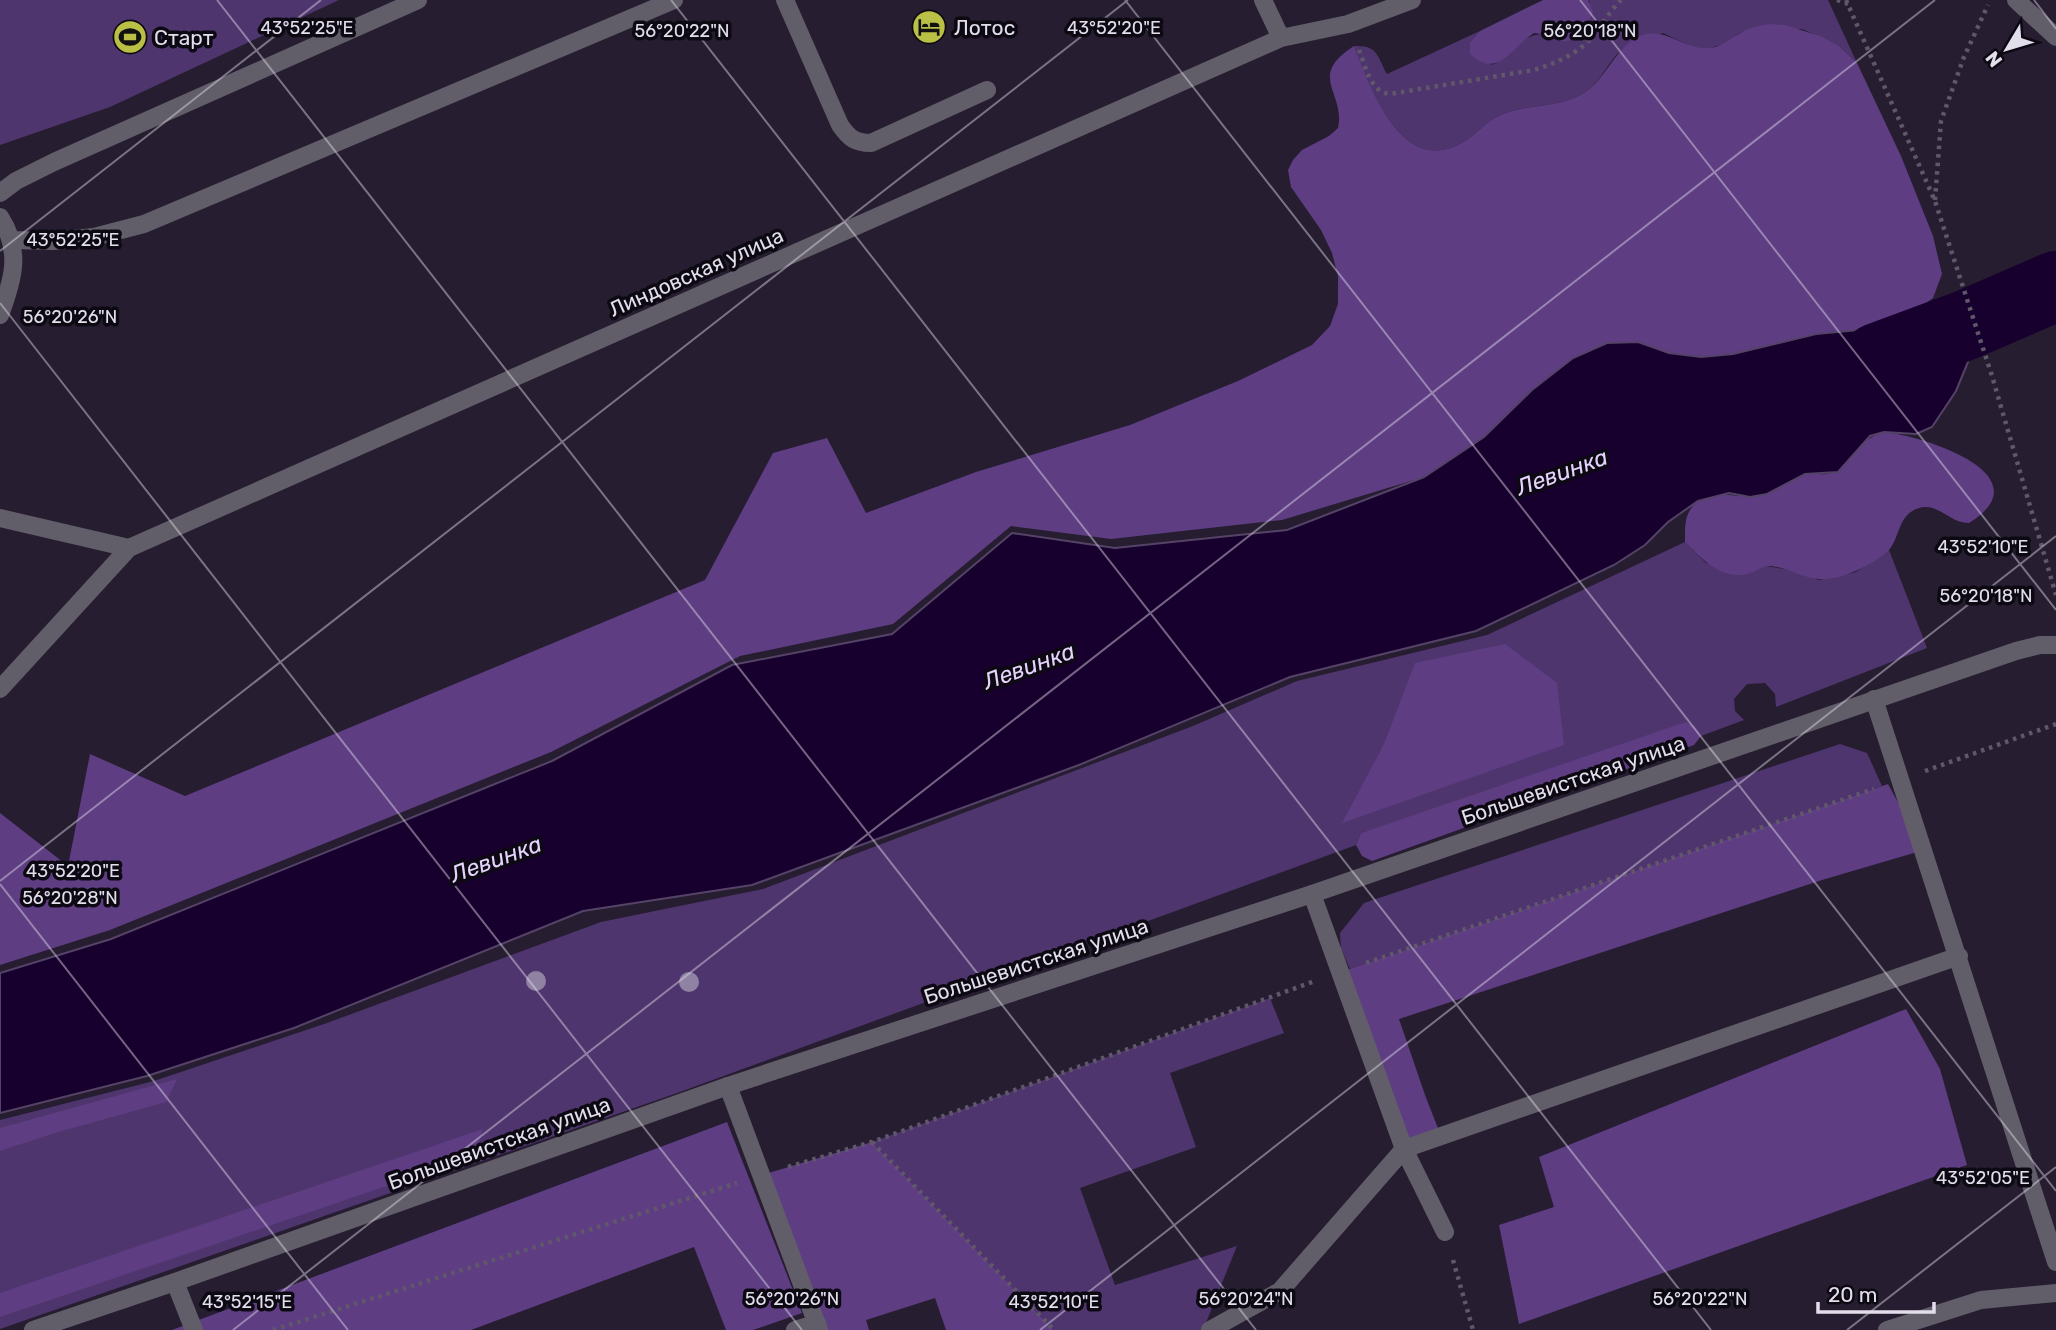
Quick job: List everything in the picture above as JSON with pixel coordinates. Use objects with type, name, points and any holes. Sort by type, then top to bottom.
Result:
[{"type":"street","points":[[0,193],[16,181],[54,162],[418,0]]},
{"type":"street","points":[[13,240],[53,241],[94,237],[144,224],[674,0]]},
{"type":"street","points":[[785,0],[840,125],[847,136],[859,143],[872,143],[987,90]]},
{"type":"street","points":[[1264,0],[1281,38]]},
{"type":"street","name":"Линдовская улица","points":[[0,689],[129,548],[1281,38],[1348,24],[1412,0]]},
{"type":"street","points":[[2017,0],[2056,37]]},
{"type":"street","points":[[0,217],[13,240],[14,266],[10,289],[0,315]]},
{"type":"street","points":[[0,518],[129,548]]},
{"type":"street","name":"Большевистская улица","points":[[33,1330],[728,1086],[1312,894],[2016,651],[2040,645],[2056,645]]},
{"type":"street","points":[[1874,699],[2056,1262]]},
{"type":"street","points":[[1312,894],[1404,1149],[1445,1232]]},
{"type":"street","points":[[1210,1330],[1280,1291],[1404,1149],[1959,956]]},
{"type":"street","points":[[728,1086],[818,1326],[794,1330]]},
{"type":"street","points":[[175,1282],[194,1330]]},
{"type":"street","points":[[1887,1330],[1981,1300],[2056,1293]]},
{"type":"path","points":[[1348,24],[1373,83],[1384,93],[1397,95],[1534,70],[1555,63],[1591,39],[1621,0]]},
{"type":"path","points":[[1837,0],[1847,2],[1935,201],[1992,376],[2056,595]]},
{"type":"path","points":[[1935,201],[1941,121],[1964,57],[1990,0]]},
{"type":"path","points":[[274,1330],[872,1142],[1338,972],[2056,724]]},
{"type":"path","points":[[872,1142],[1054,1330]]},
{"type":"path","points":[[1445,1232],[1472,1330]]},
{"type":"shaded area","name":"Старт","points":[[0,0],[339,0],[110,107],[0,145]]},
{"type":"shaded area","points":[[1543,0],[1588,0],[1593,12],[1585,28],[1567,41],[1534,33],[1504,59],[1489,64],[1470,54],[1470,42],[1480,31]]},
{"type":"shaded area","points":[[1588,0],[1828,0],[1857,63],[1838,45],[1802,29],[1740,33],[1726,43],[1710,48],[1694,48],[1663,33],[1623,49],[1585,92],[1555,104],[1503,114],[1460,144],[1439,150],[1421,148],[1405,137],[1391,122],[1369,83],[1354,46],[1368,47],[1376,53],[1387,74],[1480,31],[1470,42],[1492,65],[1507,56],[1524,40],[1538,34],[1548,34],[1590,2]]},
{"type":"shaded area","points":[[1769,24],[1785,25],[1820,36],[1838,45],[1857,63],[1901,156],[1933,236],[1942,274],[1933,298],[1908,316],[1880,328],[1816,334],[1733,354],[1702,357],[1669,353],[1638,342],[1607,343],[1573,358],[1532,390],[1484,437],[1424,477],[1282,520],[1111,539],[1011,526],[893,624],[740,656],[551,752],[110,930],[0,965],[0,813],[68,866],[90,754],[185,796],[705,580],[773,453],[827,438],[866,513],[976,472],[1130,425],[1238,381],[1312,345],[1330,326],[1338,304],[1338,276],[1332,253],[1321,230],[1291,187],[1288,170],[1302,150],[1329,136],[1338,128],[1339,115],[1330,76],[1332,67],[1340,57],[1354,46],[1369,83],[1391,122],[1405,137],[1421,148],[1439,150],[1460,144],[1503,114],[1555,104],[1585,92],[1600,79],[1624,47],[1640,36],[1665,35],[1689,45],[1710,48],[1723,44],[1746,30]]},
{"type":"shaded area","points":[[1884,432],[1925,441],[1970,461],[1986,474],[1994,489],[1989,505],[1969,523],[1955,520],[1930,507],[1916,509],[1905,517],[1887,552],[1855,571],[1828,579],[1813,578],[1768,566],[1748,574],[1729,574],[1713,567],[1685,542],[1687,515],[1697,502],[1704,498],[1711,495],[1754,495],[1804,475],[1830,473],[1845,463],[1866,441]]},
{"type":"shaded area","points":[[1685,542],[1706,563],[1747,574],[1766,566],[1790,570],[1819,580],[1856,572],[1889,550],[1927,648],[1776,707],[1775,694],[1765,683],[1747,684],[1734,699],[1735,711],[1744,720],[1701,736],[1696,727],[1361,833],[1356,845],[677,1093],[0,1329],[0,1120],[154,1081],[327,1023],[601,922],[763,889],[1193,726],[1297,681],[1487,635]]},
{"type":"shaded area","points":[[1505,644],[1557,683],[1564,745],[1342,823],[1384,744],[1415,663]]},
{"type":"shaded area","points":[[1686,722],[1696,727],[1701,736],[1694,745],[1372,861],[1362,856],[1356,845],[1361,833]]},
{"type":"shaded area","points":[[1840,744],[1867,753],[1882,786],[1350,969],[1341,949],[1340,933],[1364,903]]},
{"type":"shaded area","points":[[1888,784],[1924,850],[1822,880],[1399,1019],[1441,1136],[1404,1149],[1338,973]]},
{"type":"shaded area","points":[[1270,998],[1284,1033],[1170,1073],[1196,1147],[1080,1188],[1115,1285],[1237,1246],[1203,1330],[1054,1330],[872,1142]]},
{"type":"shaded area","points":[[1906,1009],[1940,1069],[1967,1165],[1519,1324],[1499,1225],[1554,1207],[1539,1157]]},
{"type":"shaded area","points":[[177,1079],[166,1102],[0,1151],[0,1128]]},
{"type":"shaded area","points":[[727,1122],[802,1313],[753,1330],[726,1330],[694,1247],[471,1330],[172,1330]]},
{"type":"shaded area","points":[[483,1129],[475,1156],[0,1317],[0,1293]]},
{"type":"shaded area","points":[[872,1142],[1054,1330],[946,1330],[935,1298],[866,1320],[869,1330],[795,1330],[816,1323],[762,1175]]},
{"type":"water","points":[[1927,312],[1948,313],[1966,325],[1968,362],[1956,391],[1932,427],[1916,434],[1884,432],[1870,436],[1838,472],[1805,474],[1767,494],[1750,497],[1729,493],[1698,501],[1668,522],[1645,545],[1614,565],[1476,631],[1290,677],[1079,765],[752,885],[583,911],[294,1028],[147,1076],[0,1113],[0,973],[111,939],[552,761],[732,665],[892,634],[1012,533],[1115,548],[1287,530],[1424,477],[1484,437],[1532,390],[1573,358],[1607,343],[1638,342],[1669,353],[1701,357],[1733,354],[1816,334],[1880,328]]},
{"type":"waterway","name":"Левинка","points":[[1877,358],[1966,325],[2056,286]]},
{"type":"place","name":"Лотос","points":[[929,27]]},
{"type":"place","name":"Старт","points":[[130,37]]}]
